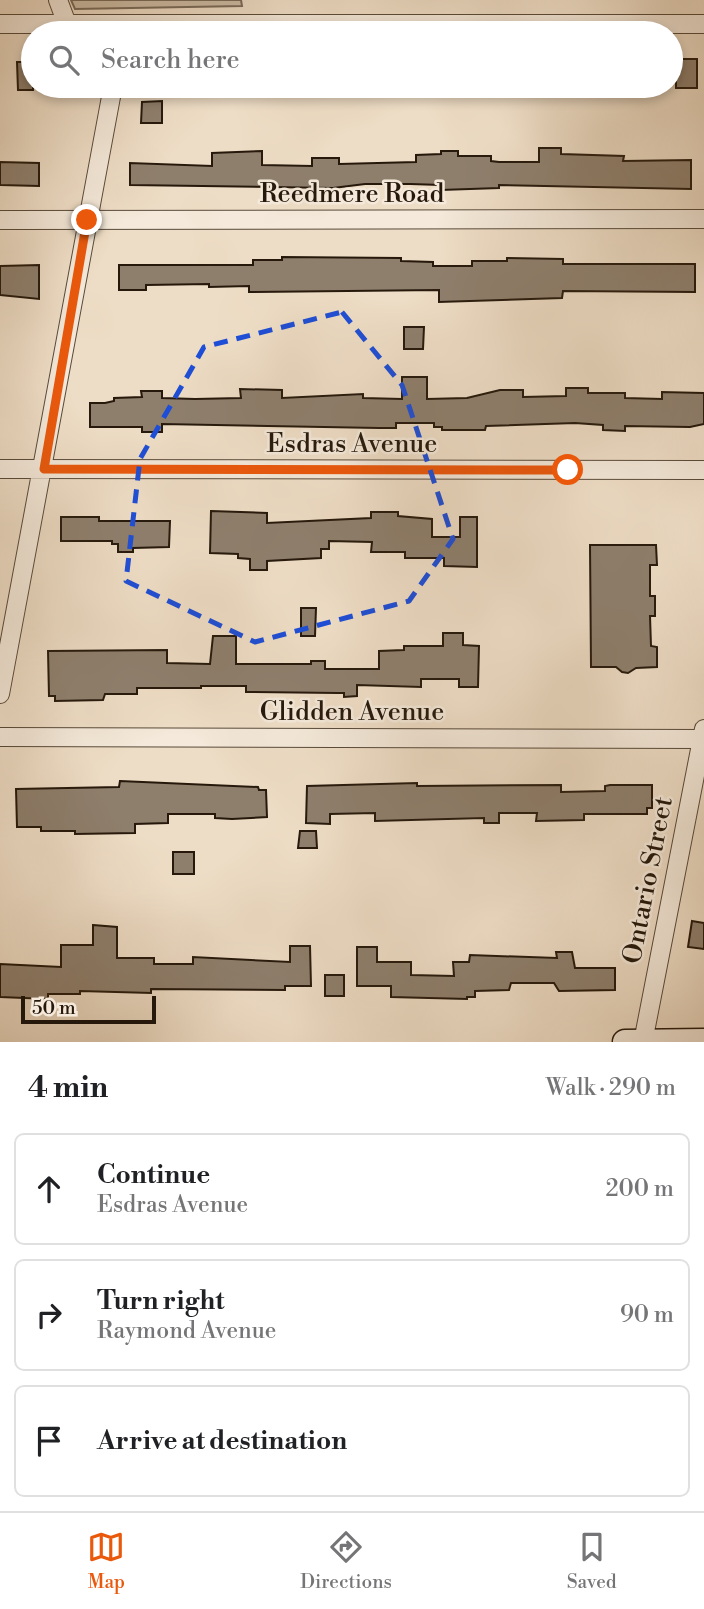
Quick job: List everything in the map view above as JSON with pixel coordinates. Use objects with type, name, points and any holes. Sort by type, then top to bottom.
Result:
[{"type":"street","points":[[58,0],[66,21]]},
{"type":"street","points":[[0,24],[21,24]]},
{"type":"street","points":[[683,24],[704,24]]},
{"type":"street","points":[[0,694],[44,469],[111,98]]},
{"type":"street","name":"Reedmere Road","points":[[0,220],[704,219]]},
{"type":"street","name":"Esdras Avenue","points":[[0,469],[704,470]]},
{"type":"street","name":"Glidden Avenue","points":[[0,737],[703,735]]},
{"type":"street","name":"Ontario Street","points":[[643,1042],[703,735]]},
{"type":"street","points":[[625,1042],[704,1041]]},
{"type":"highlighted area","points":[[342,312],[402,385],[453,539],[409,601],[255,642],[126,581],[140,459],[204,347]]},
{"type":"shaded area","points":[[71,0],[241,0],[242,6],[75,9]]},
{"type":"building","points":[[683,59],[697,59],[697,88],[683,88]]},
{"type":"building","points":[[17,62],[21,62],[21,90],[18,90]]},
{"type":"building","points":[[162,101],[162,123],[141,123],[142,102]]},
{"type":"building","points":[[539,148],[561,148],[561,154],[624,156],[623,161],[691,160],[691,189],[499,185],[499,188],[441,190],[441,185],[410,184],[365,184],[333,188],[130,185],[130,163],[212,166],[212,153],[262,151],[262,165],[312,166],[312,158],[339,158],[339,164],[416,162],[416,155],[441,154],[441,151],[458,151],[458,156],[491,156],[491,161],[499,162],[539,162]]},
{"type":"building","points":[[0,162],[39,163],[39,186],[0,185]]},
{"type":"building","points":[[282,257],[401,258],[401,261],[433,262],[433,266],[472,266],[472,261],[507,261],[507,258],[563,259],[563,264],[695,264],[695,292],[563,291],[562,298],[439,302],[439,290],[249,292],[249,286],[209,287],[209,284],[146,285],[146,290],[119,290],[119,265],[253,265],[253,260],[282,260]]},
{"type":"building","points":[[39,265],[39,299],[0,295],[0,266]]},
{"type":"building","points":[[404,327],[424,327],[423,349],[404,349]]},
{"type":"building","points":[[402,377],[427,377],[427,399],[467,398],[500,390],[523,390],[523,397],[566,396],[566,388],[588,388],[588,393],[625,393],[625,398],[662,399],[662,392],[704,393],[704,424],[690,427],[625,426],[625,431],[603,430],[603,425],[575,423],[486,426],[485,430],[442,430],[442,427],[434,427],[434,423],[396,423],[396,428],[162,424],[162,432],[142,432],[142,427],[90,427],[90,403],[105,403],[114,401],[114,398],[142,397],[141,391],[162,391],[162,398],[241,398],[240,389],[282,390],[282,398],[363,394],[363,398],[402,399]]},
{"type":"building","points":[[211,511],[267,513],[267,523],[371,518],[371,512],[398,512],[398,516],[432,519],[432,537],[460,537],[460,517],[477,517],[477,567],[444,566],[444,558],[405,558],[405,552],[371,552],[372,542],[329,541],[329,549],[321,549],[321,558],[267,561],[267,570],[250,570],[250,559],[238,558],[238,554],[210,553]]},
{"type":"building","points":[[61,517],[99,517],[99,521],[170,521],[169,547],[133,548],[133,552],[118,552],[118,544],[112,544],[112,541],[61,541]]},
{"type":"building","points":[[590,545],[656,545],[657,565],[650,565],[650,596],[655,596],[655,616],[650,616],[651,646],[657,647],[657,667],[636,668],[628,673],[616,667],[591,667]]},
{"type":"building","points":[[301,608],[316,608],[315,636],[301,636]]},
{"type":"building","points":[[443,633],[463,633],[463,645],[479,646],[478,687],[459,687],[459,679],[421,679],[421,687],[357,685],[357,696],[344,697],[344,693],[246,692],[246,686],[137,688],[137,694],[105,694],[103,700],[55,701],[55,696],[49,696],[48,651],[167,650],[167,663],[210,664],[213,636],[236,636],[236,664],[311,664],[311,661],[325,661],[325,669],[379,669],[379,651],[404,650],[404,646],[443,646]]},
{"type":"building","points":[[120,781],[258,787],[259,790],[266,790],[267,817],[232,819],[215,818],[215,814],[168,814],[168,823],[135,824],[135,833],[75,834],[75,831],[41,831],[41,827],[17,827],[16,789],[119,787]]},
{"type":"building","points":[[417,783],[417,786],[561,785],[561,792],[605,791],[605,786],[610,785],[652,785],[652,808],[647,808],[647,814],[584,814],[584,820],[536,821],[537,813],[499,813],[499,823],[484,823],[484,818],[375,821],[375,813],[330,814],[330,824],[306,823],[307,786]]},
{"type":"building","points":[[300,831],[316,831],[317,848],[298,848]]},
{"type":"building","points":[[173,852],[194,852],[194,874],[173,874]]},
{"type":"building","points":[[692,921],[704,923],[704,949],[688,947]]},
{"type":"building","points":[[93,925],[117,927],[117,958],[154,958],[154,964],[193,964],[193,957],[290,962],[290,946],[310,946],[311,986],[285,986],[285,990],[151,989],[151,993],[80,991],[80,994],[48,994],[48,999],[0,997],[0,964],[61,967],[61,945],[93,945]]},
{"type":"building","points":[[357,947],[377,947],[377,962],[411,962],[411,975],[454,976],[453,962],[469,962],[470,955],[557,958],[556,952],[572,952],[575,968],[615,968],[615,990],[559,991],[554,983],[511,983],[509,990],[475,991],[475,997],[467,999],[391,997],[391,986],[357,986]]},
{"type":"building","points":[[325,975],[344,975],[344,996],[325,996]]},
{"type":"route","points":[[87,220],[44,469],[568,470]]}]
